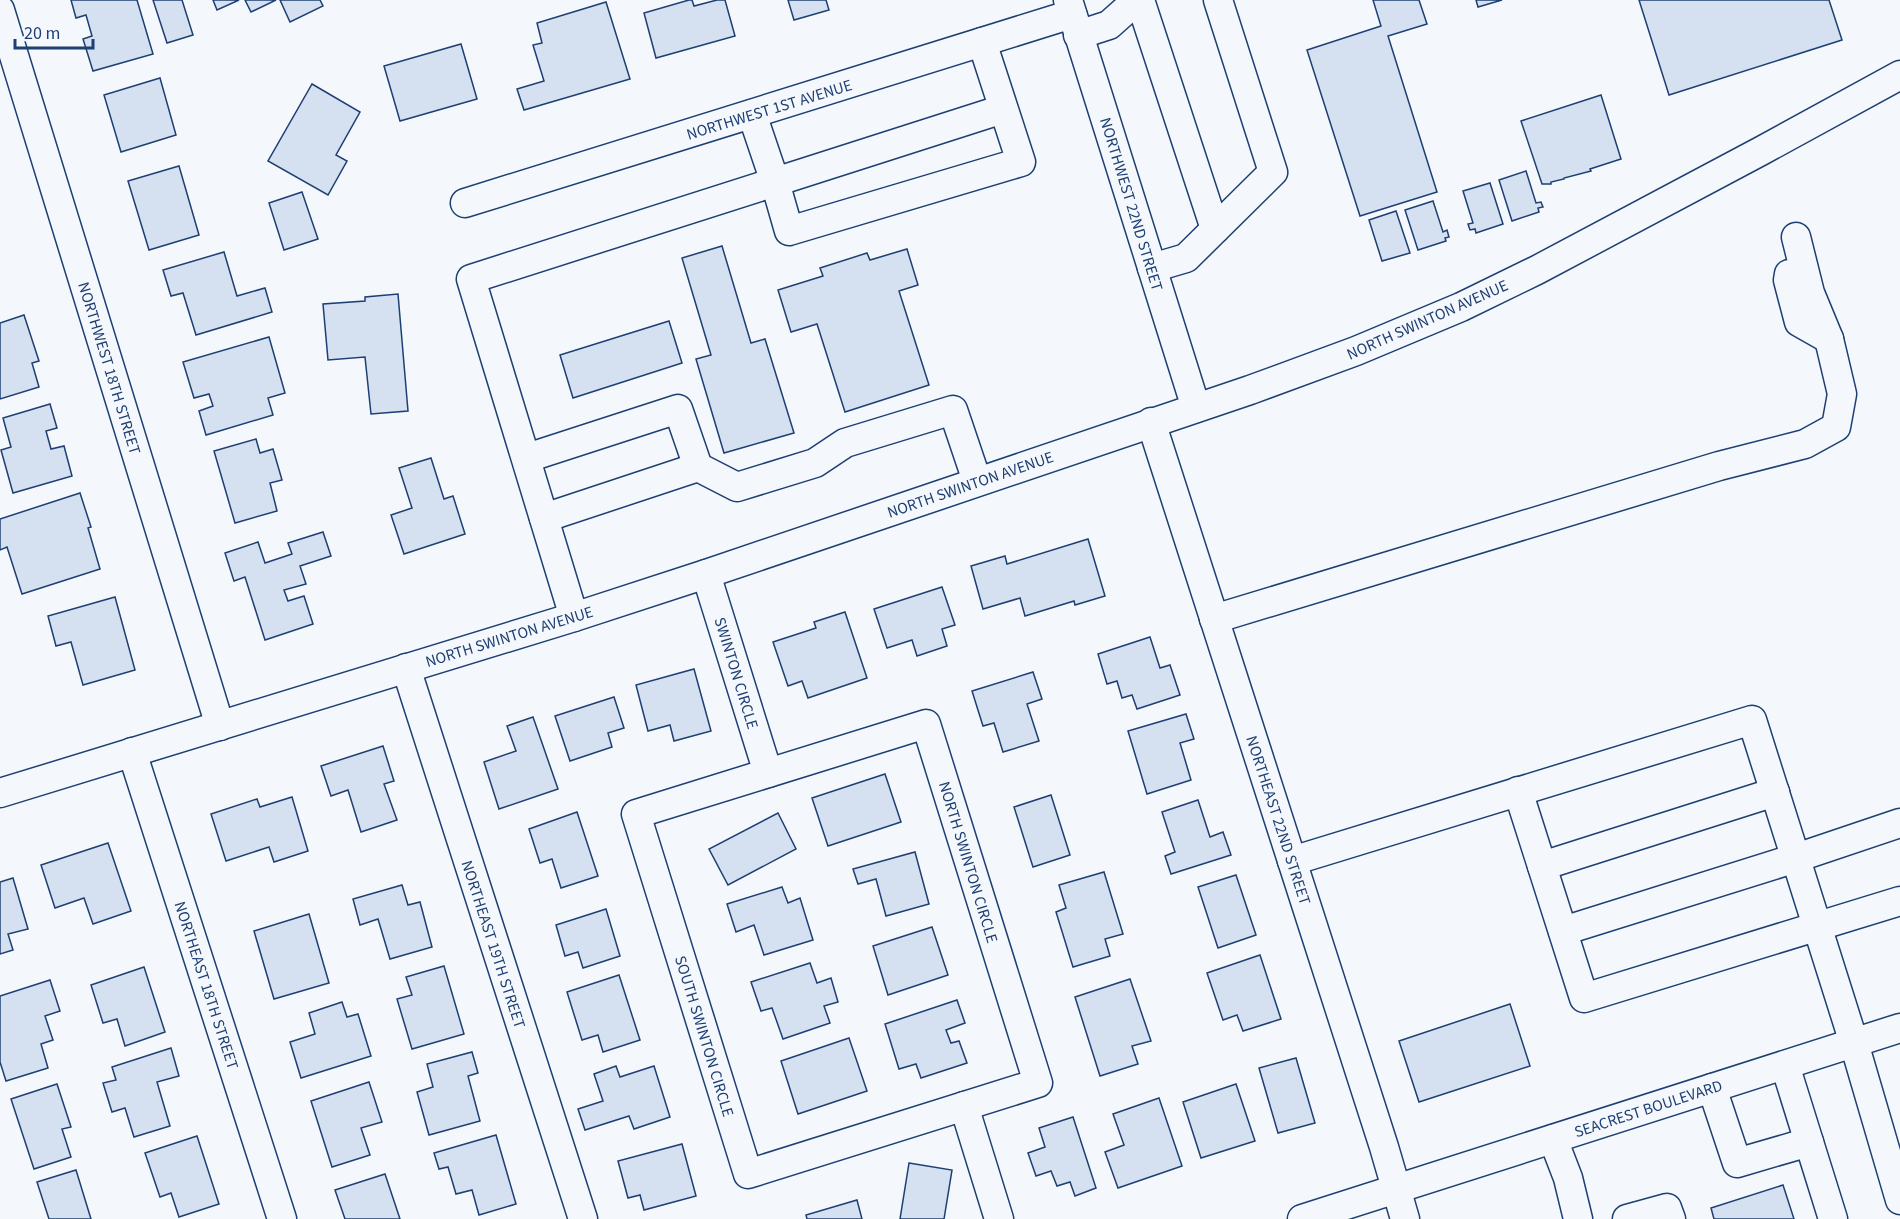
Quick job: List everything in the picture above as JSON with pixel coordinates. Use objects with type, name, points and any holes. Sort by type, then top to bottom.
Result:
[{"type":"street","name":"NORTHWEST 1ST AVENUE","points":[[465,203],[982,42],[1073,16],[1109,25],[1139,0]]},
{"type":"street","points":[[1139,0],[1215,229]]},
{"type":"street","points":[[1152,268],[1186,258],[1274,172],[1218,0]]},
{"type":"street","name":"NORTHWEST 18TH STREET","points":[[0,10],[220,726]]},
{"type":"street","name":"NORTHWEST 22ND STREET","points":[[1073,16],[1196,408]]},
{"type":"street","points":[[752,114],[789,231],[1021,162],[982,42]]},
{"type":"street","name":"NORTH SWINTON AVENUE","points":[[0,793],[574,617],[706,574],[1250,390],[1356,351],[1461,307],[1537,270],[1900,75]]},
{"type":"street","points":[[574,617],[471,279],[1003,109]]},
{"type":"street","points":[[1214,619],[1719,466],[1805,444],[1836,427],[1842,394],[1830,339],[1799,322],[1788,280],[1796,237]]},
{"type":"street","points":[[527,458],[678,409],[698,467]]},
{"type":"street","points":[[544,518],[698,467],[737,486],[815,463],[845,442],[953,410],[977,481]]},
{"type":"street","name":"NORTHEAST 22ND STREET","points":[[1151,422],[1405,1219]]},
{"type":"street","name":"SWINTON CIRCLE","points":[[706,574],[768,773]]},
{"type":"street","name":"NORTHEAST 19TH STREET","points":[[405,668],[583,1219]]},
{"type":"street","points":[[1292,861],[1752,720],[1854,1043],[1900,1200]]},
{"type":"street","name":"NORTH SWINTON CIRCLE","points":[[768,773],[926,724],[1038,1083],[964,1106]]},
{"type":"street","name":"NORTHEAST 18TH STREET","points":[[132,752],[282,1219]]},
{"type":"street","name":"SOUTH SWINTON CIRCLE","points":[[768,773],[636,814],[748,1174],[964,1106]]},
{"type":"street","points":[[1518,791],[1584,998],[1900,901]]},
{"type":"street","points":[[1542,866],[1775,792]]},
{"type":"street","points":[[1563,931],[1900,824]]},
{"type":"street","name":"SEACREST BOULEVARD","points":[[1302,1219],[1900,1028]]},
{"type":"street","points":[[1785,1065],[1833,1219]]},
{"type":"street","points":[[1712,1088],[1737,1163],[1809,1142]]},
{"type":"street","points":[[964,1106],[999,1219]]},
{"type":"street","points":[[1553,1139],[1568,1178],[1578,1219]]},
{"type":"street","points":[[1627,1219],[1667,1208],[1671,1219]]},
{"type":"building","points":[[71,0],[137,0],[153,54],[93,71],[83,39],[92,36],[86,15],[76,18]]},
{"type":"building","points":[[153,0],[182,0],[193,35],[167,43]]},
{"type":"building","points":[[213,0],[239,0],[217,10]]},
{"type":"building","points":[[245,0],[276,0],[251,12]]},
{"type":"building","points":[[280,0],[320,0],[323,6],[290,22]]},
{"type":"building","points":[[692,0],[694,6],[725,0],[735,36],[656,58],[644,13]]},
{"type":"building","points":[[788,0],[826,0],[829,10],[794,20]]},
{"type":"building","points":[[1373,0],[1419,0],[1427,24],[1388,36],[1437,192],[1360,216],[1307,50],[1381,26]]},
{"type":"building","points":[[1476,0],[1502,0],[1478,7]]},
{"type":"building","points":[[1639,0],[1829,0],[1842,40],[1669,95]]},
{"type":"building","points":[[606,2],[630,79],[524,110],[517,89],[544,81],[533,45],[542,43],[537,23]]},
{"type":"building","points":[[461,44],[477,99],[400,121],[384,66]]},
{"type":"building","points":[[160,78],[176,135],[121,152],[104,95]]},
{"type":"building","points":[[312,84],[360,112],[336,155],[347,161],[328,195],[268,161]]},
{"type":"building","points":[[1601,95],[1621,159],[1590,169],[1591,171],[1551,182],[1551,184],[1542,184],[1521,121]]},
{"type":"building","points":[[179,166],[199,235],[149,250],[128,181]]},
{"type":"building","points":[[1526,171],[1536,203],[1541,202],[1543,207],[1538,208],[1539,212],[1512,221],[1499,180]]},
{"type":"building","points":[[1490,183],[1503,224],[1476,233],[1475,229],[1470,230],[1468,224],[1473,223],[1463,191]]},
{"type":"building","points":[[302,192],[318,239],[284,250],[269,203]]},
{"type":"building","points":[[1433,201],[1443,232],[1447,230],[1449,237],[1445,238],[1446,241],[1418,250],[1405,210]]},
{"type":"building","points":[[1396,211],[1410,253],[1382,261],[1369,220]]},
{"type":"building","points":[[722,246],[751,343],[765,339],[794,433],[724,453],[696,359],[711,355],[682,258]]},
{"type":"building","points":[[907,249],[918,285],[899,291],[929,385],[845,412],[817,324],[791,332],[778,290],[823,276],[820,268],[867,253],[870,260]]},
{"type":"building","points":[[224,252],[237,296],[265,288],[272,312],[196,335],[183,293],[171,296],[163,270]]},
{"type":"building","points":[[398,294],[408,411],[371,414],[365,357],[328,360],[323,304],[365,301],[365,297]]},
{"type":"building","points":[[24,315],[39,361],[32,363],[39,387],[0,399],[0,323]]},
{"type":"building","points":[[669,321],[682,363],[573,398],[560,355]]},
{"type":"building","points":[[269,337],[285,393],[268,398],[273,415],[206,435],[199,411],[213,406],[209,394],[194,398],[183,362]]},
{"type":"building","points":[[50,404],[57,428],[46,431],[51,449],[64,446],[72,476],[13,493],[1,450],[11,447],[3,418]]},
{"type":"building","points":[[256,439],[260,453],[273,449],[282,480],[270,483],[277,511],[235,523],[214,451]]},
{"type":"building","points":[[431,458],[444,499],[453,496],[465,534],[404,554],[391,515],[412,508],[399,468]]},
{"type":"building","points":[[80,493],[91,527],[88,528],[100,569],[22,594],[7,547],[0,550],[0,519]]},
{"type":"building","points":[[323,532],[331,556],[300,566],[306,584],[284,590],[288,601],[304,596],[313,624],[265,640],[245,577],[234,581],[225,553],[258,542],[265,563],[292,554],[288,543]]},
{"type":"building","points":[[1088,539],[1105,596],[1075,605],[1074,601],[1025,616],[1020,598],[983,609],[971,566],[1005,556],[1007,564]]},
{"type":"building","points":[[942,587],[955,625],[942,629],[947,646],[917,656],[912,640],[887,648],[874,609]]},
{"type":"building","points":[[115,597],[135,670],[83,685],[71,642],[56,646],[48,616]]},
{"type":"building","points":[[845,612],[867,678],[808,698],[802,681],[788,686],[773,642],[816,628],[814,622]]},
{"type":"building","points":[[1150,637],[1160,668],[1170,665],[1180,695],[1137,709],[1132,695],[1122,698],[1117,681],[1107,684],[1098,654]]},
{"type":"building","points":[[694,669],[711,731],[674,741],[670,725],[648,731],[636,685]]},
{"type":"building","points":[[1033,672],[1042,699],[1027,704],[1039,741],[1003,752],[994,723],[983,726],[972,691]]},
{"type":"building","points":[[614,697],[624,728],[608,733],[612,747],[570,761],[555,716]]},
{"type":"building","points":[[1186,714],[1194,739],[1180,743],[1191,780],[1147,794],[1128,731]]},
{"type":"building","points":[[533,717],[558,789],[499,809],[484,762],[516,751],[507,726]]},
{"type":"building","points":[[383,746],[394,781],[384,784],[397,820],[361,832],[348,790],[331,796],[321,766]]},
{"type":"building","points":[[885,774],[901,822],[828,846],[812,798]]},
{"type":"building","points":[[1051,795],[1070,855],[1033,867],[1014,807]]},
{"type":"building","points":[[292,797],[308,851],[274,862],[269,847],[226,861],[211,814],[257,799],[260,807]]},
{"type":"building","points":[[1198,800],[1210,837],[1223,832],[1231,855],[1171,874],[1165,856],[1175,852],[1162,812]]},
{"type":"building","points":[[577,812],[598,876],[561,888],[552,859],[540,863],[529,829]]},
{"type":"building","points":[[778,813],[796,849],[728,885],[709,849]]},
{"type":"building","points":[[108,843],[131,911],[93,924],[84,898],[55,908],[41,865]]},
{"type":"building","points":[[915,852],[929,904],[886,916],[876,879],[858,884],[853,869]]},
{"type":"building","points":[[1104,872],[1123,934],[1105,939],[1110,956],[1073,967],[1056,912],[1066,908],[1059,885]]},
{"type":"building","points":[[1236,875],[1256,935],[1218,948],[1198,887]]},
{"type":"building","points":[[13,878],[28,929],[8,934],[13,950],[0,954],[0,882]]},
{"type":"building","points":[[402,885],[408,905],[420,902],[432,947],[390,959],[378,919],[360,925],[353,899]]},
{"type":"building","points":[[782,887],[788,903],[800,898],[813,940],[764,955],[754,925],[736,932],[727,904]]},
{"type":"building","points":[[606,909],[620,956],[583,968],[578,952],[565,956],[556,925]]},
{"type":"building","points":[[309,914],[329,983],[274,999],[254,931]]},
{"type":"building","points":[[932,927],[948,975],[888,995],[873,946]]},
{"type":"building","points":[[1260,955],[1281,1019],[1243,1031],[1237,1015],[1223,1020],[1207,973]]},
{"type":"building","points":[[810,963],[817,983],[831,978],[838,1002],[824,1006],[830,1023],[783,1039],[772,1008],[761,1011],[751,982]]},
{"type":"building","points":[[444,966],[464,1034],[412,1049],[397,999],[412,995],[406,977]]},
{"type":"building","points":[[144,967],[165,1032],[125,1046],[117,1019],[103,1023],[91,985]]},
{"type":"building","points":[[619,975],[640,1040],[603,1052],[598,1035],[582,1040],[567,992]]},
{"type":"building","points":[[1130,979],[1151,1041],[1132,1046],[1138,1064],[1100,1076],[1075,997]]},
{"type":"building","points":[[50,980],[60,1011],[45,1016],[53,1040],[41,1044],[48,1068],[6,1081],[0,1062],[0,996]]},
{"type":"building","points":[[957,1000],[965,1023],[946,1030],[951,1043],[959,1041],[967,1063],[921,1078],[916,1064],[899,1069],[885,1024]]},
{"type":"building","points":[[342,1002],[347,1017],[358,1014],[371,1056],[301,1078],[290,1042],[315,1034],[309,1013]]},
{"type":"building","points":[[1510,1004],[1530,1066],[1419,1102],[1399,1041]]},
{"type":"building","points":[[849,1038],[867,1091],[798,1114],[781,1061]]},
{"type":"building","points":[[171,1048],[179,1076],[157,1082],[170,1126],[134,1137],[125,1108],[112,1112],[103,1083],[116,1080],[112,1067]]},
{"type":"building","points":[[472,1052],[478,1073],[468,1076],[480,1121],[429,1135],[417,1092],[433,1087],[427,1064]]},
{"type":"building","points":[[1296,1058],[1315,1123],[1278,1133],[1259,1068]]},
{"type":"building","points":[[616,1066],[620,1077],[654,1066],[670,1117],[634,1129],[629,1116],[585,1130],[578,1109],[603,1101],[594,1074]]},
{"type":"building","points":[[369,1082],[382,1122],[361,1128],[370,1155],[332,1167],[311,1101]]},
{"type":"building","points":[[57,1084],[71,1127],[62,1129],[71,1157],[34,1169],[11,1099]]},
{"type":"building","points":[[1236,1084],[1255,1141],[1201,1158],[1183,1102]]},
{"type":"building","points":[[1159,1098],[1182,1166],[1118,1188],[1105,1152],[1124,1145],[1113,1114]]},
{"type":"building","points":[[1073,1117],[1096,1188],[1075,1196],[1070,1182],[1057,1186],[1051,1171],[1036,1176],[1028,1153],[1045,1147],[1039,1128]]},
{"type":"building","points":[[496,1135],[516,1204],[479,1215],[472,1190],[456,1194],[448,1167],[439,1169],[434,1153]]},
{"type":"building","points":[[197,1136],[219,1204],[179,1217],[171,1193],[160,1197],[145,1153]]},
{"type":"building","points":[[682,1144],[696,1196],[644,1210],[640,1195],[628,1198],[618,1161]]},
{"type":"building","points":[[909,1163],[952,1170],[944,1219],[900,1219]]},
{"type":"building","points":[[76,1170],[91,1219],[49,1219],[37,1182]]},
{"type":"building","points":[[385,1174],[400,1219],[345,1219],[335,1190]]},
{"type":"building","points":[[1783,1185],[1794,1219],[1714,1219],[1711,1208]]},
{"type":"building","points":[[857,1200],[862,1219],[807,1219],[806,1215]]}]
